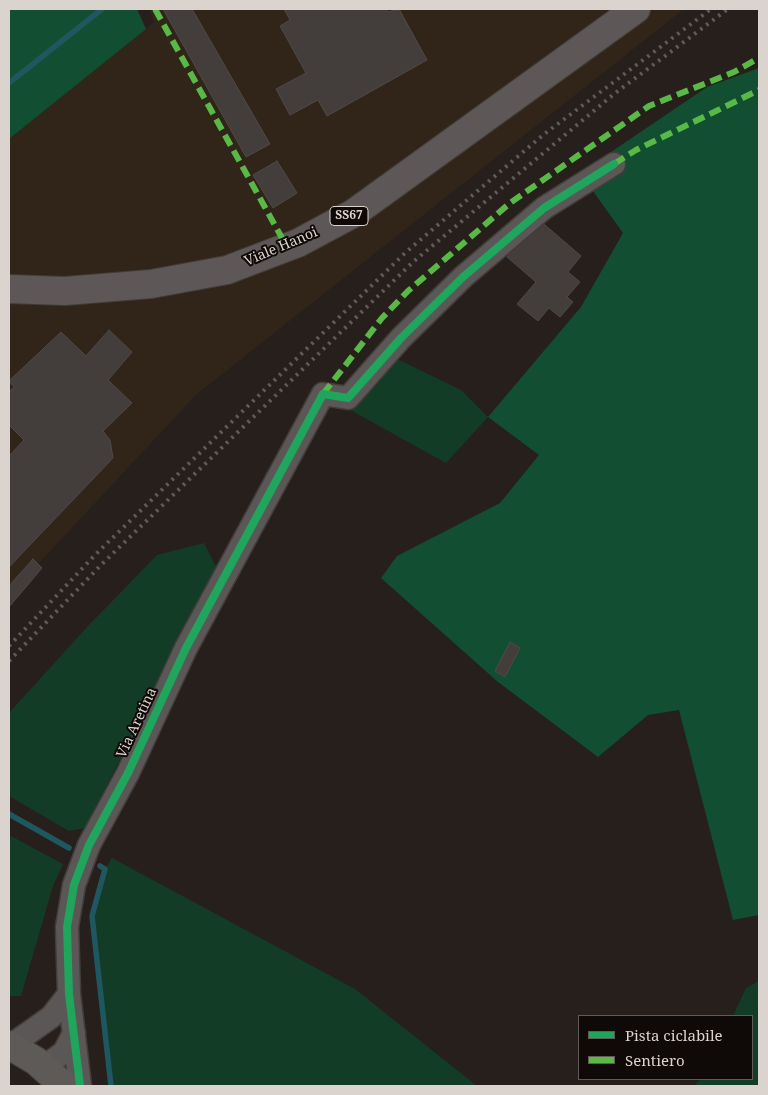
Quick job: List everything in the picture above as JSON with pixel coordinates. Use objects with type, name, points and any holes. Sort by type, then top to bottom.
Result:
[{"type":"main road","name":"Viale Hanoi","points":[[9,289],[66,291],[151,284],[226,270],[298,243],[354,213],[636,9]]},
{"type":"street","name":"Via Aretina","points":[[80,1086],[69,994],[68,927],[74,885],[89,845],[128,773],[186,648],[322,394],[348,398],[401,338],[463,277],[544,208],[614,164]]},
{"type":"street","points":[[64,1086],[44,1067],[10,1045],[51,1017],[69,994]]},
{"type":"street","points":[[44,1067],[64,1052],[74,1033]]},
{"type":"shaded area","points":[[149,9],[684,9],[197,394],[9,595],[9,139],[154,22]]},
{"type":"green space","points":[[9,9],[137,9],[146,29],[9,139]]},
{"type":"green space","points":[[759,68],[759,915],[733,920],[679,710],[648,715],[598,757],[498,682],[381,578],[397,556],[500,503],[539,455],[488,417],[581,307],[623,233],[580,173],[707,87]]},
{"type":"green space","points":[[389,355],[461,390],[488,417],[446,463],[345,407]]},
{"type":"green space","points":[[204,543],[217,569],[85,828],[69,831],[9,796],[9,713],[88,626],[157,555]]},
{"type":"green space","points":[[9,835],[63,864],[53,886],[21,996],[9,996]]},
{"type":"green space","points":[[112,858],[355,989],[477,1086],[111,1086],[92,916],[105,869]]},
{"type":"green space","points":[[759,981],[759,1086],[694,1086],[700,1080],[753,1080],[753,1015],[733,1015],[746,988]]},
{"type":"building","points":[[163,9],[192,9],[270,144],[246,157]]},
{"type":"building","points":[[284,9],[386,9],[388,12],[399,9],[427,60],[327,116],[318,100],[290,115],[276,89],[306,73],[280,26],[290,20]]},
{"type":"building","points":[[277,161],[297,193],[273,208],[253,175]]},
{"type":"building","points":[[538,219],[581,256],[568,272],[580,282],[567,297],[573,302],[560,317],[549,308],[538,321],[517,304],[536,282],[507,257]]},
{"type":"building","points":[[109,330],[132,352],[108,380],[132,403],[103,431],[110,440],[113,458],[9,567],[9,456],[24,440],[9,425],[9,392],[14,387],[9,381],[61,332],[86,356]]},
{"type":"building","points":[[33,559],[42,568],[9,607],[9,586]]},
{"type":"building","points":[[510,642],[520,648],[505,677],[495,671]]},
{"type":"waterway","points":[[9,83],[102,9]]},
{"type":"waterway","points":[[9,814],[69,848]]},
{"type":"waterway","points":[[100,866],[105,869],[92,916],[111,1086]]},
{"type":"railway","points":[[9,646],[95,555],[405,253],[543,135],[711,9]]},
{"type":"railway","points":[[9,661],[100,566],[413,262],[614,94],[728,9]]},
{"type":"marked path","points":[[155,9],[287,247]]},
{"type":"marked path","points":[[323,394],[382,318],[408,291],[510,203],[649,106],[734,72],[759,58]]},
{"type":"marked path","points":[[614,164],[636,150],[759,90]]},
{"type":"cycle path","points":[[80,1086],[69,994],[67,927],[74,885],[89,845],[128,773],[186,648],[323,394],[348,398],[401,338],[463,277],[544,208],[614,164]]}]
